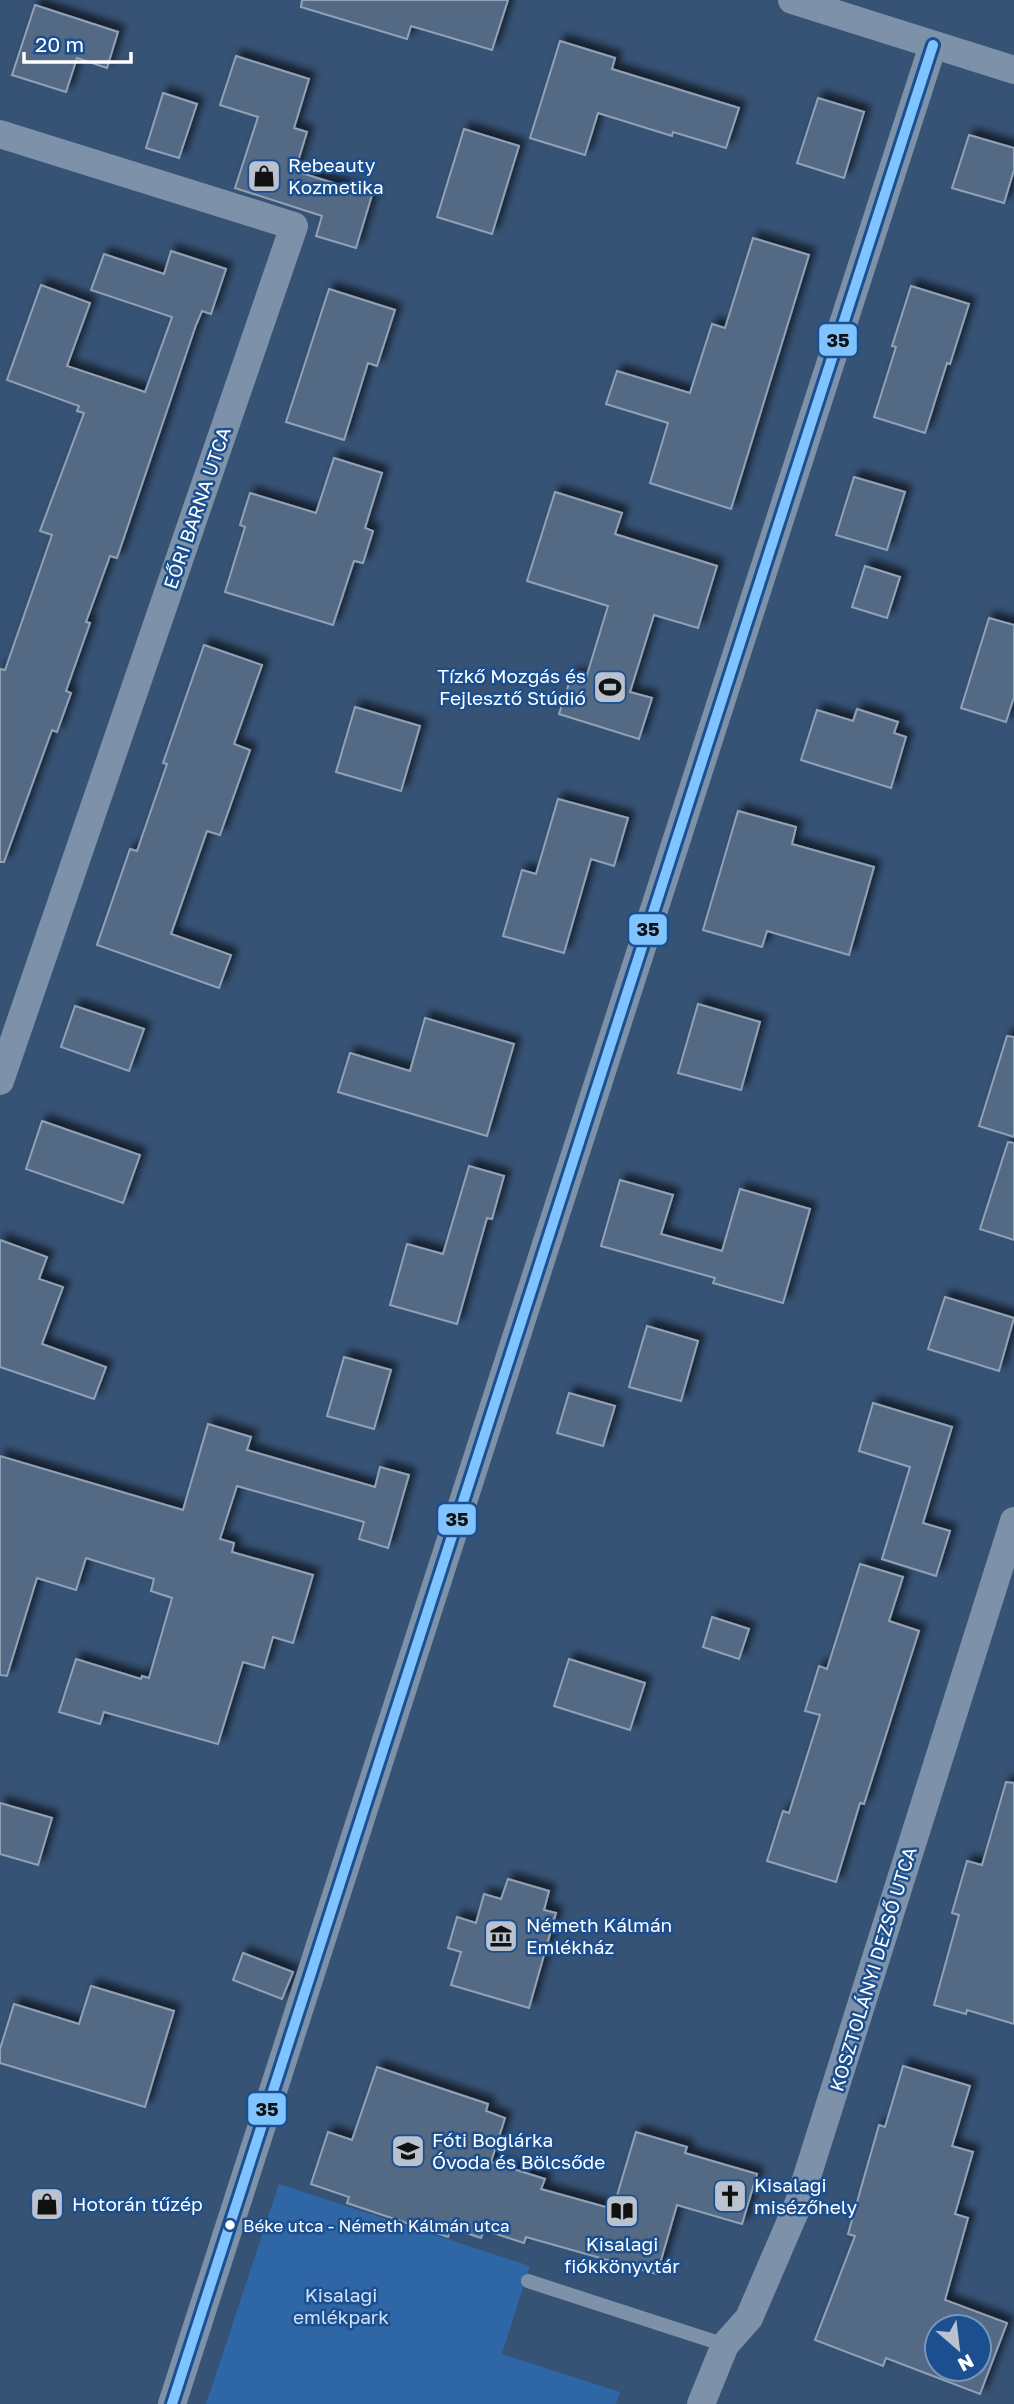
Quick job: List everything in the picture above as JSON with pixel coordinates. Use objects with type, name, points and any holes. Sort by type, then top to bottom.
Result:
[{"type":"street","points":[[792,0],[1014,71]]},
{"type":"street","points":[[172,2404],[933,45]]},
{"type":"street","name":"EŐRI BARNA UTCA","points":[[0,134],[294,226],[0,1082]]},
{"type":"street","name":"KOSZTOLÁNYI DEZSŐ UTCA","points":[[701,2404],[724,2346],[749,2318],[799,2202],[1014,1521]]},
{"type":"lane","points":[[528,2281],[724,2346]]},
{"type":"green space","name":"Kisalagi emlékpark","points":[[279,2184],[530,2266],[502,2354],[620,2392],[616,2404],[206,2404]]},
{"type":"building","points":[[302,0],[508,0],[492,50],[411,26],[407,39],[301,7]]},
{"type":"building","points":[[35,5],[118,32],[107,68],[77,58],[66,92],[12,75]]},
{"type":"building","points":[[560,41],[615,58],[612,69],[739,108],[726,148],[673,132],[672,136],[598,113],[585,155],[530,138]]},
{"type":"building","points":[[236,56],[309,79],[294,128],[307,132],[295,171],[372,195],[356,248],[316,236],[322,216],[235,188],[258,117],[220,105]]},
{"type":"building","points":[[163,93],[197,104],[179,158],[146,148]]},
{"type":"building","points":[[818,98],[864,112],[844,178],[797,163]]},
{"type":"building","points":[[464,129],[519,146],[492,234],[437,217]]},
{"type":"building","points":[[969,135],[1014,148],[1014,170],[1004,203],[952,188]]},
{"type":"building","points":[[753,238],[809,255],[731,509],[650,483],[668,423],[606,404],[617,371],[690,393],[712,324],[725,328]]},
{"type":"building","points":[[171,251],[226,269],[211,314],[202,311],[196,325],[117,558],[110,556],[86,622],[90,623],[66,691],[71,693],[57,732],[52,730],[4,862],[0,862],[0,669],[5,670],[52,535],[40,531],[84,413],[77,411],[79,406],[7,380],[41,285],[90,303],[67,366],[145,392],[172,317],[91,290],[104,254],[164,274]]},
{"type":"building","points":[[911,286],[969,304],[925,433],[874,417],[896,347],[892,346]]},
{"type":"building","points":[[329,289],[395,310],[377,366],[368,363],[344,440],[286,422]]},
{"type":"building","points":[[334,458],[382,473],[365,528],[373,531],[363,563],[354,561],[333,625],[225,592],[245,527],[240,525],[250,493],[316,513]]},
{"type":"building","points":[[854,477],[905,492],[887,550],[836,535]]},
{"type":"building","points":[[555,492],[622,513],[615,534],[717,566],[698,628],[654,615],[630,692],[652,698],[639,739],[559,714],[572,674],[586,678],[608,606],[527,581]]},
{"type":"building","points":[[865,566],[900,577],[887,618],[852,607]]},
{"type":"building","points":[[989,618],[1014,625],[1014,697],[1006,722],[961,708]]},
{"type":"building","points":[[204,645],[262,665],[234,744],[250,750],[220,835],[207,831],[171,934],[231,955],[219,988],[97,945],[130,849],[137,851],[167,764],[163,763]]},
{"type":"building","points":[[355,707],[420,726],[401,791],[336,772]]},
{"type":"building","points":[[857,709],[898,722],[894,733],[906,737],[891,788],[801,760],[817,710],[853,721]]},
{"type":"building","points":[[558,799],[628,818],[614,866],[591,859],[564,953],[503,936],[522,870],[536,874]]},
{"type":"building","points":[[738,811],[796,827],[792,844],[874,867],[849,955],[767,931],[762,947],[703,930]]},
{"type":"building","points":[[698,1004],[760,1022],[741,1090],[678,1073]]},
{"type":"building","points":[[75,1006],[144,1029],[129,1071],[61,1047]]},
{"type":"building","points":[[425,1018],[514,1044],[487,1136],[338,1092],[350,1053],[410,1071]]},
{"type":"building","points":[[1007,1036],[1014,1037],[1014,1137],[979,1126]]},
{"type":"building","points":[[42,1121],[140,1155],[123,1203],[26,1169]]},
{"type":"building","points":[[1008,1142],[1014,1143],[1014,1240],[980,1229]]},
{"type":"building","points":[[469,1166],[504,1176],[492,1219],[487,1218],[457,1324],[390,1305],[407,1244],[443,1254]]},
{"type":"building","points":[[620,1180],[673,1195],[661,1234],[722,1251],[740,1189],[810,1209],[783,1303],[713,1283],[715,1278],[601,1246]]},
{"type":"building","points":[[0,1240],[47,1257],[39,1279],[63,1287],[42,1344],[106,1367],[94,1399],[0,1367]]},
{"type":"building","points":[[945,1297],[1014,1318],[999,1371],[928,1349]]},
{"type":"building","points":[[647,1326],[698,1341],[681,1401],[629,1387]]},
{"type":"building","points":[[344,1357],[391,1370],[374,1429],[327,1416]]},
{"type":"building","points":[[569,1393],[615,1406],[603,1446],[557,1433]]},
{"type":"building","points":[[873,1403],[952,1427],[923,1523],[950,1531],[936,1576],[882,1559],[910,1467],[859,1451]]},
{"type":"building","points":[[208,1424],[251,1437],[247,1450],[375,1487],[380,1467],[409,1475],[388,1548],[359,1539],[364,1522],[237,1486],[220,1539],[234,1543],[232,1552],[313,1575],[293,1643],[273,1637],[264,1668],[243,1662],[218,1744],[104,1712],[100,1724],[59,1712],[76,1659],[141,1679],[142,1676],[149,1678],[172,1598],[151,1591],[154,1579],[86,1558],[76,1590],[37,1578],[7,1676],[0,1675],[0,1456],[183,1510]]},
{"type":"building","points":[[860,1564],[903,1577],[889,1621],[919,1631],[836,1882],[767,1861],[783,1811],[789,1813],[820,1715],[805,1711],[819,1666],[827,1669]]},
{"type":"building","points":[[712,1617],[749,1629],[739,1659],[703,1647]]},
{"type":"building","points":[[569,1659],[645,1683],[630,1730],[554,1706]]},
{"type":"building","points":[[1006,1782],[1014,1783],[1014,2024],[967,2010],[966,2014],[934,2005],[959,1915],[952,1913],[967,1861],[982,1865]]},
{"type":"building","points":[[0,1803],[52,1818],[38,1865],[0,1854]]},
{"type":"building","name":"Németh Kálmán Emlékház","points":[[508,1879],[549,1891],[544,1910],[556,1913],[529,2008],[451,1985],[461,1952],[448,1948],[457,1917],[476,1923],[484,1894],[501,1899]]},
{"type":"building","points":[[243,1953],[293,1972],[282,1999],[233,1980]]},
{"type":"building","points":[[91,1986],[174,2011],[145,2107],[0,2063],[0,2049],[14,2004],[79,2024]]},
{"type":"building","points":[[903,2066],[970,2086],[952,2146],[973,2152],[955,2214],[968,2218],[945,2300],[980,2313],[923,2313],[923,2372],[886,2358],[883,2366],[815,2340],[855,2236],[848,2234],[879,2125],[885,2127]]},
{"type":"building","name":"Fóti Boglárka Óvoda és Bölcsőde","points":[[377,2067],[488,2104],[486,2111],[505,2118],[491,2162],[545,2179],[541,2189],[613,2209],[636,2132],[687,2147],[685,2153],[757,2174],[742,2224],[677,2205],[657,2274],[526,2237],[524,2243],[484,2230],[481,2238],[451,2228],[448,2237],[347,2203],[349,2197],[311,2184],[328,2132],[352,2140]]},
{"type":"building","points":[[993,2318],[1007,2323],[993,2360]]},
{"type":"building","points":[[951,2383],[984,2383],[980,2394]]},
{"type":"transit line","name":"35","points":[[172,2404],[933,45]]},
{"type":"place","name":"Rebeauty Kozmetika","points":[[264,176]]},
{"type":"place","name":"Tízkő Mozgás és Fejlesztő Stúdió","points":[[610,687]]},
{"type":"place","name":"Németh Kálmán Emlékház","points":[[501,1936]]},
{"type":"place","name":"Fóti Boglárka Óvoda és Bölcsőde","points":[[408,2151]]},
{"type":"place","name":"Kisalagi misézőhely","points":[[730,2196]]},
{"type":"place","name":"Hotorán tűzép","points":[[47,2204]]},
{"type":"place","name":"Kisalagi fiókkönyvtár","points":[[622,2211]]},
{"type":"place","name":"Béke utca - Németh Kálmán utca","points":[[230,2225]]}]
